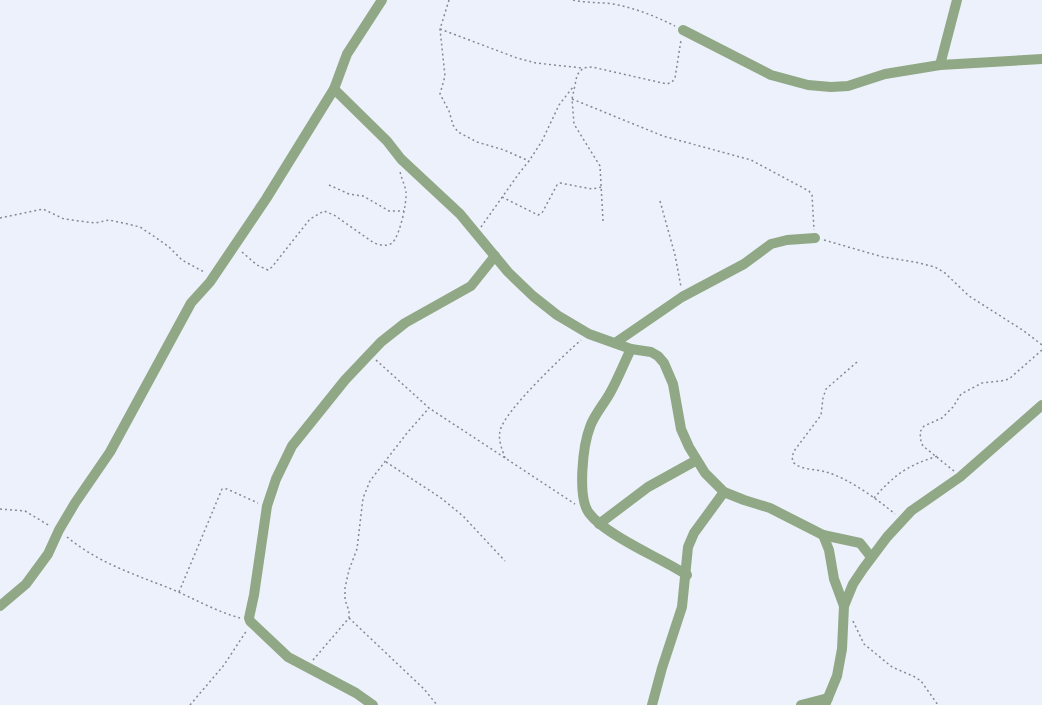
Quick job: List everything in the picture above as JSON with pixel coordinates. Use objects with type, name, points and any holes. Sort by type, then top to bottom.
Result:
[{"type":"street","points":[[0,606],[26,584],[48,554],[59,530],[75,503],[110,452],[191,304],[213,277],[266,199],[334,88],[347,54],[382,0]]},
{"type":"street","points":[[940,65],[957,0]]},
{"type":"street","points":[[683,30],[760,71],[808,85],[848,86],[885,74],[940,65],[1042,59]]},
{"type":"street","points":[[334,88],[387,141],[401,159],[446,200],[508,272],[533,296],[557,315],[589,334],[631,349],[651,352],[658,356],[664,363],[674,384],[680,429],[695,461],[724,492],[770,508],[823,535],[860,544],[872,558]]},
{"type":"street","points":[[615,343],[682,297],[744,264],[771,244],[787,240],[815,238]]},
{"type":"street","points":[[373,705],[356,693],[288,657],[251,623],[249,618],[254,595],[267,506],[276,479],[292,446],[345,380],[369,354],[405,323],[471,286],[495,256]]},
{"type":"street","points":[[631,349],[610,393],[590,425],[584,448],[582,470],[588,512],[599,524],[618,537],[664,560],[687,574]]},
{"type":"street","points":[[801,705],[826,701],[837,676],[842,649],[844,606],[853,584],[872,558],[911,511],[960,476],[1042,405]]},
{"type":"street","points":[[599,524],[648,487],[695,461]]},
{"type":"street","points":[[652,705],[662,668],[682,607],[687,574],[688,547],[694,533],[724,492]]},
{"type":"street","points":[[823,535],[829,550],[834,579],[844,606]]},
{"type":"path","points":[[449,0],[440,29],[445,76],[440,94],[449,111],[453,125],[463,136],[529,161]]},
{"type":"path","points":[[440,29],[517,58],[536,63],[583,68],[599,68],[660,83],[672,82],[675,78],[683,30],[652,14],[635,9],[609,3],[583,3],[573,0]]},
{"type":"path","points":[[583,68],[577,75],[572,100],[574,124],[600,166],[603,221]]},
{"type":"path","points":[[476,235],[529,161],[542,141],[559,105],[575,85]]},
{"type":"path","points":[[572,100],[663,136],[751,160],[810,191],[812,195],[815,238],[883,258],[915,262],[935,267],[945,273],[969,296],[1024,331],[1042,345]]},
{"type":"path","points":[[235,245],[256,265],[268,270],[310,219],[318,213],[324,212],[334,215],[365,238],[381,245],[392,243],[396,238],[404,211],[406,192],[400,173],[401,159]]},
{"type":"path","points":[[502,197],[538,215],[542,213],[557,185],[560,183],[592,189],[602,187]]},
{"type":"path","points":[[329,185],[349,194],[363,196],[389,211],[404,211]]},
{"type":"path","points":[[660,201],[678,265],[682,297]]},
{"type":"path","points":[[0,218],[43,209],[64,219],[95,223],[109,220],[128,224],[145,231],[169,247],[182,260],[213,277]]},
{"type":"path","points":[[505,458],[500,443],[500,433],[506,419],[559,359],[589,334]]},
{"type":"path","points":[[960,476],[921,442],[920,432],[924,426],[942,418],[953,407],[961,394],[982,383],[1001,381],[1010,378],[1042,350]]},
{"type":"path","points":[[369,354],[429,408],[575,504]]},
{"type":"path","points":[[857,362],[826,389],[823,398],[821,415],[792,457],[795,465],[833,474],[873,498],[903,520]]},
{"type":"path","points":[[307,667],[349,618],[349,611],[344,600],[345,588],[349,570],[357,549],[363,498],[370,481],[407,433],[429,408]]},
{"type":"path","points":[[873,498],[887,483],[901,472],[917,462],[938,456]]},
{"type":"path","points":[[386,462],[440,498],[462,516],[505,561]]},
{"type":"path","points":[[179,593],[222,489],[227,489],[267,506]]},
{"type":"path","points":[[0,509],[25,511],[59,530],[91,553],[122,571],[251,623],[224,665],[190,705]]},
{"type":"path","points":[[349,618],[424,689],[436,705]]},
{"type":"path","points":[[853,620],[864,644],[892,667],[915,677],[920,681],[938,705]]}]
